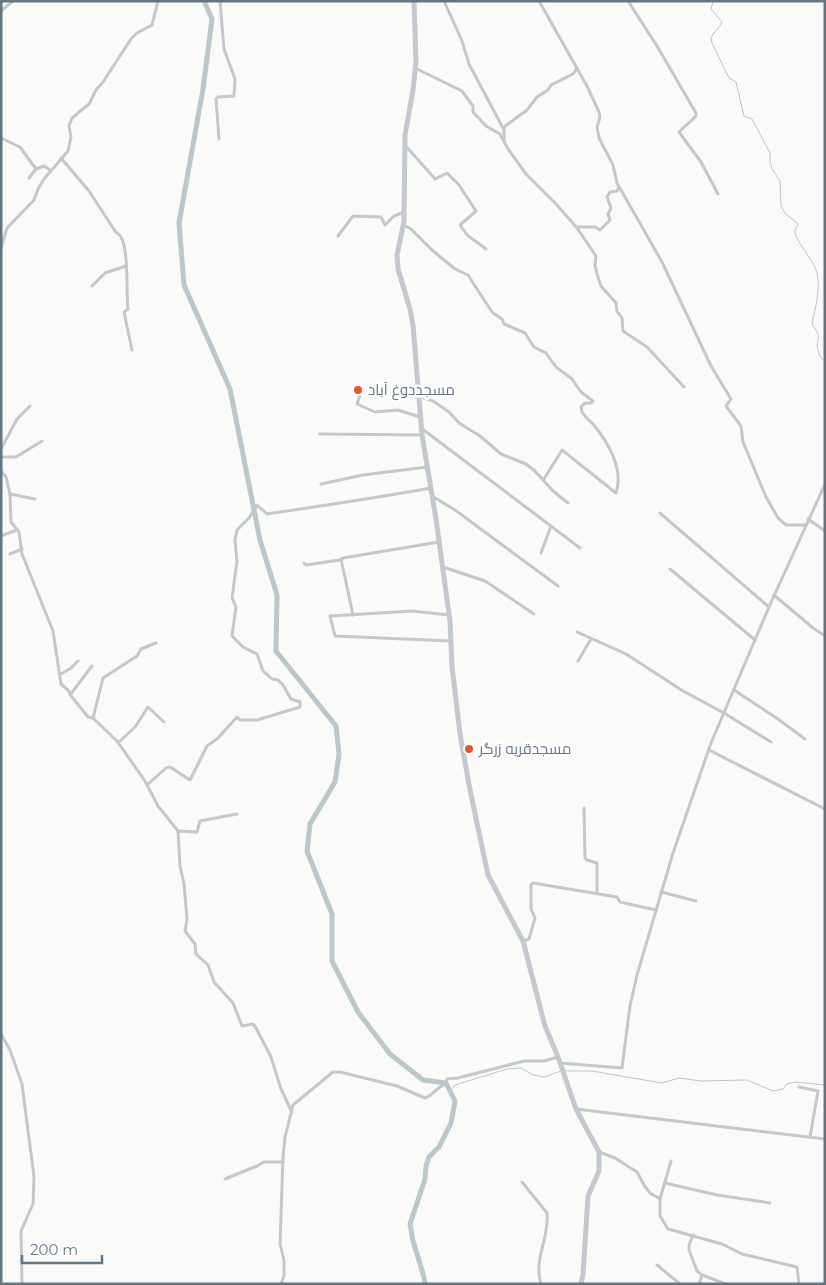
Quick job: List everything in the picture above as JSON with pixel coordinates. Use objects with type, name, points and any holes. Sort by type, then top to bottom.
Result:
[{"type":"highway","points":[[414,1],[415,68],[405,144],[404,212],[397,255],[398,270],[414,325],[421,428],[450,615],[452,666],[460,734],[488,875],[523,941],[545,1026],[576,1108],[599,1152],[599,1171],[588,1196],[584,1275],[581,1284]]},
{"type":"street","points":[[1,11],[13,1]]},
{"type":"street","points":[[1,248],[7,228],[34,200],[38,189],[50,170],[68,151],[70,142],[69,126],[72,118],[88,104],[131,39],[152,25],[158,1]]},
{"type":"street","points":[[220,1],[224,50],[235,79],[234,96],[218,97],[216,99],[220,139]]},
{"type":"street","points":[[444,1],[462,41],[469,64],[504,130]]},
{"type":"street","points":[[628,1],[696,113],[696,116],[679,132],[701,162],[718,194]]},
{"type":"street","points":[[541,2],[599,112],[597,128],[599,138],[613,165],[619,186],[662,262],[711,366],[731,399],[726,406],[741,426],[743,442],[766,497],[778,518],[786,525],[806,525]]},
{"type":"street","points":[[415,68],[462,91],[472,106],[473,112],[486,126],[500,134],[508,150],[526,174],[576,227],[596,256],[595,265],[599,280],[616,303],[617,311],[622,318],[623,331],[647,347],[684,387]]},
{"type":"street","points":[[504,140],[504,126],[528,110],[537,97],[548,90],[551,85],[573,74],[577,68]]},
{"type":"street","points":[[1,138],[20,147],[36,169]]},
{"type":"street","points":[[405,144],[435,179],[447,173],[459,185],[476,211],[460,225],[467,235],[486,249]]},
{"type":"street","points":[[61,158],[89,191],[115,231],[121,236],[125,250],[128,280],[128,309],[124,312],[132,350]]},
{"type":"street","points":[[29,178],[36,169],[44,166],[50,170]]},
{"type":"street","points":[[576,227],[595,227],[600,230],[608,224],[610,220],[608,214],[611,208],[607,197],[610,192],[617,190],[619,186]]},
{"type":"street","points":[[338,236],[353,216],[381,217],[385,225],[394,216],[404,212]]},
{"type":"street","points":[[403,224],[455,269],[468,275],[492,313],[502,319],[504,324],[525,333],[534,347],[546,353],[556,367],[572,379],[581,392],[593,401],[585,403],[581,408],[582,412],[609,446],[617,469],[618,486],[616,493],[562,450],[544,479]]},
{"type":"street","points":[[92,286],[105,273],[126,266]]},
{"type":"street","points":[[362,389],[357,404],[375,412],[398,410],[420,417]]},
{"type":"street","points":[[419,396],[433,401],[449,412],[459,423],[480,436],[501,454],[526,464],[568,503]]},
{"type":"street","points":[[1,449],[17,419],[30,406]]},
{"type":"street","points":[[421,428],[580,548]]},
{"type":"street","points":[[320,434],[422,435]]},
{"type":"street","points":[[1,457],[16,458],[42,441]]},
{"type":"street","points":[[321,484],[363,475],[427,467]]},
{"type":"street","points":[[1,470],[6,477],[12,501],[10,519],[17,530],[32,578],[53,632],[61,674],[61,684],[68,690],[88,717],[93,718],[118,743],[147,785],[158,806],[178,831],[180,866],[184,884],[187,919],[185,931],[195,944],[196,954],[208,965],[214,982],[232,1004],[242,1026],[253,1024],[256,1028],[271,1058],[281,1089],[292,1112]]},
{"type":"street","points":[[281,1284],[284,1276],[284,1260],[280,1244],[285,1137],[293,1105],[333,1072],[397,1086],[428,1098],[436,1088],[444,1085],[447,1080],[524,1061],[559,1060],[622,1068],[630,1006],[656,910],[709,750],[774,595],[825,484]]},
{"type":"street","points":[[147,785],[166,768],[170,767],[190,780],[207,746],[218,738],[237,717],[240,720],[256,720],[300,707],[300,702],[291,699],[278,680],[272,679],[262,671],[257,654],[242,647],[232,636],[236,607],[232,598],[237,561],[235,540],[237,530],[249,518],[256,505],[267,514],[431,488]]},
{"type":"street","points":[[10,494],[35,499]]},
{"type":"street","points":[[432,496],[455,510],[558,586]]},
{"type":"street","points":[[660,513],[769,607]]},
{"type":"street","points":[[808,519],[825,531]]},
{"type":"street","points":[[542,553],[551,526]]},
{"type":"street","points":[[1,536],[17,530]]},
{"type":"street","points":[[304,563],[306,566],[340,560],[341,558],[440,542]]},
{"type":"street","points":[[10,554],[22,549]]},
{"type":"street","points":[[341,558],[353,615]]},
{"type":"street","points":[[443,567],[480,578],[510,596],[534,614]]},
{"type":"street","points":[[670,569],[755,640]]},
{"type":"street","points":[[774,595],[825,636]]},
{"type":"street","points":[[450,615],[412,611],[330,616],[335,636],[451,641]]},
{"type":"street","points":[[577,632],[626,654],[683,691],[724,713],[771,742]]},
{"type":"street","points":[[578,661],[591,639]]},
{"type":"street","points":[[93,718],[103,678],[137,656],[141,649],[156,643]]},
{"type":"street","points":[[61,674],[78,662]]},
{"type":"street","points":[[70,695],[92,666]]},
{"type":"street","points":[[734,690],[805,739]]},
{"type":"street","points":[[118,743],[135,727],[148,707],[164,722]]},
{"type":"street","points":[[709,750],[825,809]]},
{"type":"street","points":[[584,808],[585,858],[597,863],[597,892]]},
{"type":"street","points":[[178,831],[198,832],[200,821],[237,814]]},
{"type":"street","points":[[523,941],[529,940],[535,921],[531,908],[531,884],[597,892],[617,897],[620,902],[656,910]]},
{"type":"street","points":[[661,892],[696,901]]},
{"type":"street","points":[[1,1034],[10,1050],[22,1084],[34,1177],[33,1204],[21,1231],[22,1284]]},
{"type":"street","points":[[799,1087],[818,1091],[810,1138]]},
{"type":"street","points":[[576,1108],[825,1139]]},
{"type":"street","points":[[599,1152],[616,1158],[637,1172],[650,1193],[660,1199]]},
{"type":"street","points":[[671,1161],[660,1199],[660,1216],[668,1229],[722,1244],[742,1254],[797,1267],[799,1284]]},
{"type":"street","points":[[225,1179],[264,1162],[283,1162]]},
{"type":"street","points":[[522,1182],[548,1216],[538,1262],[541,1284]]},
{"type":"street","points":[[666,1183],[717,1195],[770,1203]]},
{"type":"street","points":[[693,1236],[689,1250],[697,1271],[702,1275],[726,1284]]},
{"type":"street","points":[[657,1265],[680,1284]]},
{"type":"street","points":[[699,1284],[702,1275]]},
{"type":"waterway","points":[[204,1],[212,19],[203,89],[179,223],[184,285],[230,389],[260,540],[277,595],[276,651],[336,726],[339,754],[335,782],[310,824],[307,851],[332,914],[332,961],[358,1012],[390,1054],[423,1080],[446,1083],[455,1101],[451,1123],[439,1147],[429,1157],[425,1179],[410,1224],[425,1284]]},
{"type":"waterway","points":[[713,1],[711,9],[722,22],[711,38],[712,43],[729,78],[736,82],[744,116],[752,119],[770,153],[772,169],[780,181],[781,206],[785,213],[798,224],[795,230],[796,235],[817,273],[818,292],[812,324],[818,335],[817,347],[820,356],[825,362]]},
{"type":"waterway","points":[[450,1091],[455,1085],[507,1069],[521,1068],[533,1075],[544,1077],[561,1071]]},
{"type":"waterway","points":[[564,1071],[592,1071],[662,1083],[679,1078],[701,1081],[747,1080],[773,1091],[783,1089],[787,1084],[795,1082],[825,1085]]},
{"type":"place","name":"مسجددوغ آباد","points":[[358,390]]},
{"type":"place","name":"مسجدقریه زرگر","points":[[469,749]]}]
